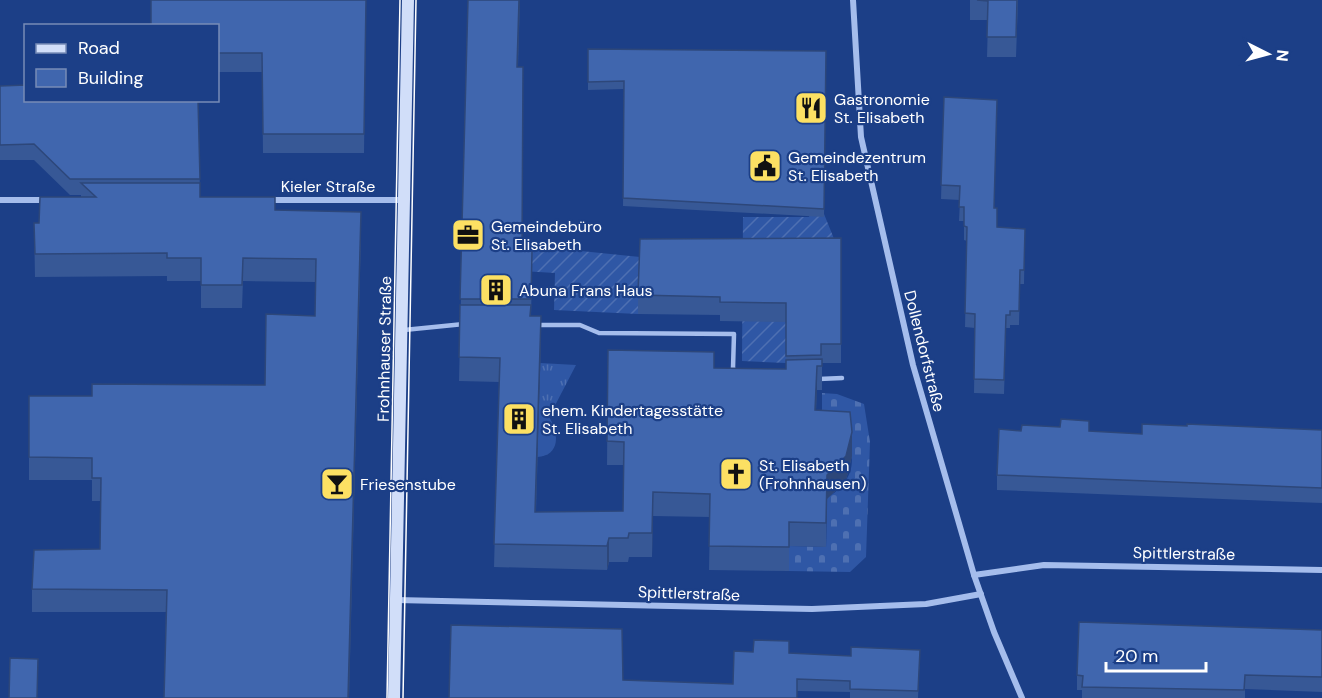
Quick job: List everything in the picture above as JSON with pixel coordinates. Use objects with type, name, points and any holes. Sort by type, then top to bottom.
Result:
[{"type":"main road","name":"Frohnhauser Straße","points":[[394,698],[408,0]]},
{"type":"street","name":"Dollendorfstraße","points":[[853,0],[861,137],[913,365],[974,575],[994,632],[1022,698]]},
{"type":"street","points":[[0,200],[59,200]]},
{"type":"street","name":"Kieler Straße","points":[[261,200],[404,200]]},
{"type":"street","name":"Spittlerstraße","points":[[974,575],[1044,565],[1322,570]]},
{"type":"street","name":"Spittlerstraße","points":[[396,600],[812,609],[926,604],[981,594]]},
{"type":"lane","points":[[401,330],[471,324]]},
{"type":"lane","points":[[526,325],[580,325],[599,333],[734,334],[733,368],[739,380]]},
{"type":"lane","points":[[807,379],[842,378]]},
{"type":"green space","points":[[810,214],[824,214],[841,256],[787,256],[786,363],[742,361],[743,217],[809,217]]},
{"type":"green space","points":[[522,245],[640,257],[638,314],[554,310],[555,273],[522,271]]},
{"type":"green space","points":[[540,363],[576,365],[549,417],[555,429],[554,448],[545,456],[537,457]]},
{"type":"green space","points":[[822,393],[837,394],[864,404],[870,442],[866,557],[850,572],[789,571],[789,546],[826,547],[827,514],[821,501],[841,487],[851,468],[852,458],[846,437],[836,421],[822,410]]},
{"type":"building","points":[[151,0],[366,0],[364,134],[263,134],[262,53],[219,53],[219,24],[151,24]]},
{"type":"building","points":[[468,0],[519,0],[517,67],[523,67],[522,251],[532,251],[531,299],[460,299]]},
{"type":"building","points":[[977,0],[1017,0],[1016,37],[987,37],[988,1]]},
{"type":"building","name":"Gemeindezentrum St. Elisabeth","points":[[588,49],[826,51],[824,209],[623,198],[624,81],[588,82]]},
{"type":"building","points":[[24,85],[24,102],[198,102],[200,179],[70,179],[34,144],[0,145],[0,86]]},
{"type":"building","points":[[944,97],[997,100],[994,208],[997,208],[997,227],[1025,229],[1024,270],[1020,270],[1019,311],[1010,311],[1010,315],[1006,315],[1004,380],[974,379],[975,314],[965,313],[967,227],[964,226],[964,207],[959,207],[960,186],[941,185]]},
{"type":"building","points":[[81,183],[200,183],[200,197],[275,197],[275,210],[361,212],[348,698],[164,698],[167,590],[32,589],[34,550],[100,549],[101,478],[92,478],[92,458],[29,457],[29,396],[92,396],[92,384],[265,385],[266,314],[315,316],[316,259],[243,258],[242,285],[201,285],[201,258],[167,258],[167,253],[35,254],[34,223],[39,223],[40,197],[96,197]]},
{"type":"building","points":[[841,238],[841,344],[821,344],[821,355],[786,356],[786,303],[720,302],[720,297],[638,295],[640,239]]},
{"type":"building","points":[[460,305],[531,305],[530,316],[541,316],[535,512],[623,511],[624,442],[607,441],[608,350],[714,352],[714,368],[786,369],[786,360],[822,359],[822,366],[817,366],[815,410],[850,412],[852,432],[846,456],[827,475],[826,523],[789,522],[789,547],[709,546],[710,494],[653,492],[652,533],[629,533],[628,538],[609,538],[607,546],[494,544],[500,358],[459,357]]},
{"type":"building","points":[[1061,419],[1089,421],[1089,431],[1142,434],[1142,424],[1322,430],[1322,488],[997,475],[999,429],[1021,431],[1022,425],[1060,427]]},
{"type":"building","points":[[1079,622],[1322,630],[1322,677],[1245,675],[1244,690],[1082,687],[1083,676],[1077,675]]},
{"type":"building","points":[[451,625],[622,629],[623,680],[733,684],[734,651],[753,652],[754,640],[789,641],[789,653],[851,656],[851,647],[920,650],[918,691],[850,689],[850,681],[797,679],[797,698],[449,698]]},
{"type":"building","points":[[10,658],[38,659],[37,698],[9,698]]},
{"type":"tram line","points":[[387,698],[400,0]]},
{"type":"tram line","points":[[403,698],[416,0]]},
{"type":"place","name":"Gastronomie St. Elisabeth","points":[[811,108]]},
{"type":"place","name":"Gemeindezentrum St. Elisabeth","points":[[765,166]]},
{"type":"place","name":"Gemeindebüro St. Elisabeth","points":[[468,235]]},
{"type":"place","name":"Abuna Frans Haus","points":[[496,290]]},
{"type":"place","name":"ehem. Kindertagesstätte St. Elisabeth","points":[[519,419]]},
{"type":"place","name":"St. Elisabeth (Frohnhausen)","points":[[736,474]]},
{"type":"place","name":"Friesenstube","points":[[337,484]]}]
